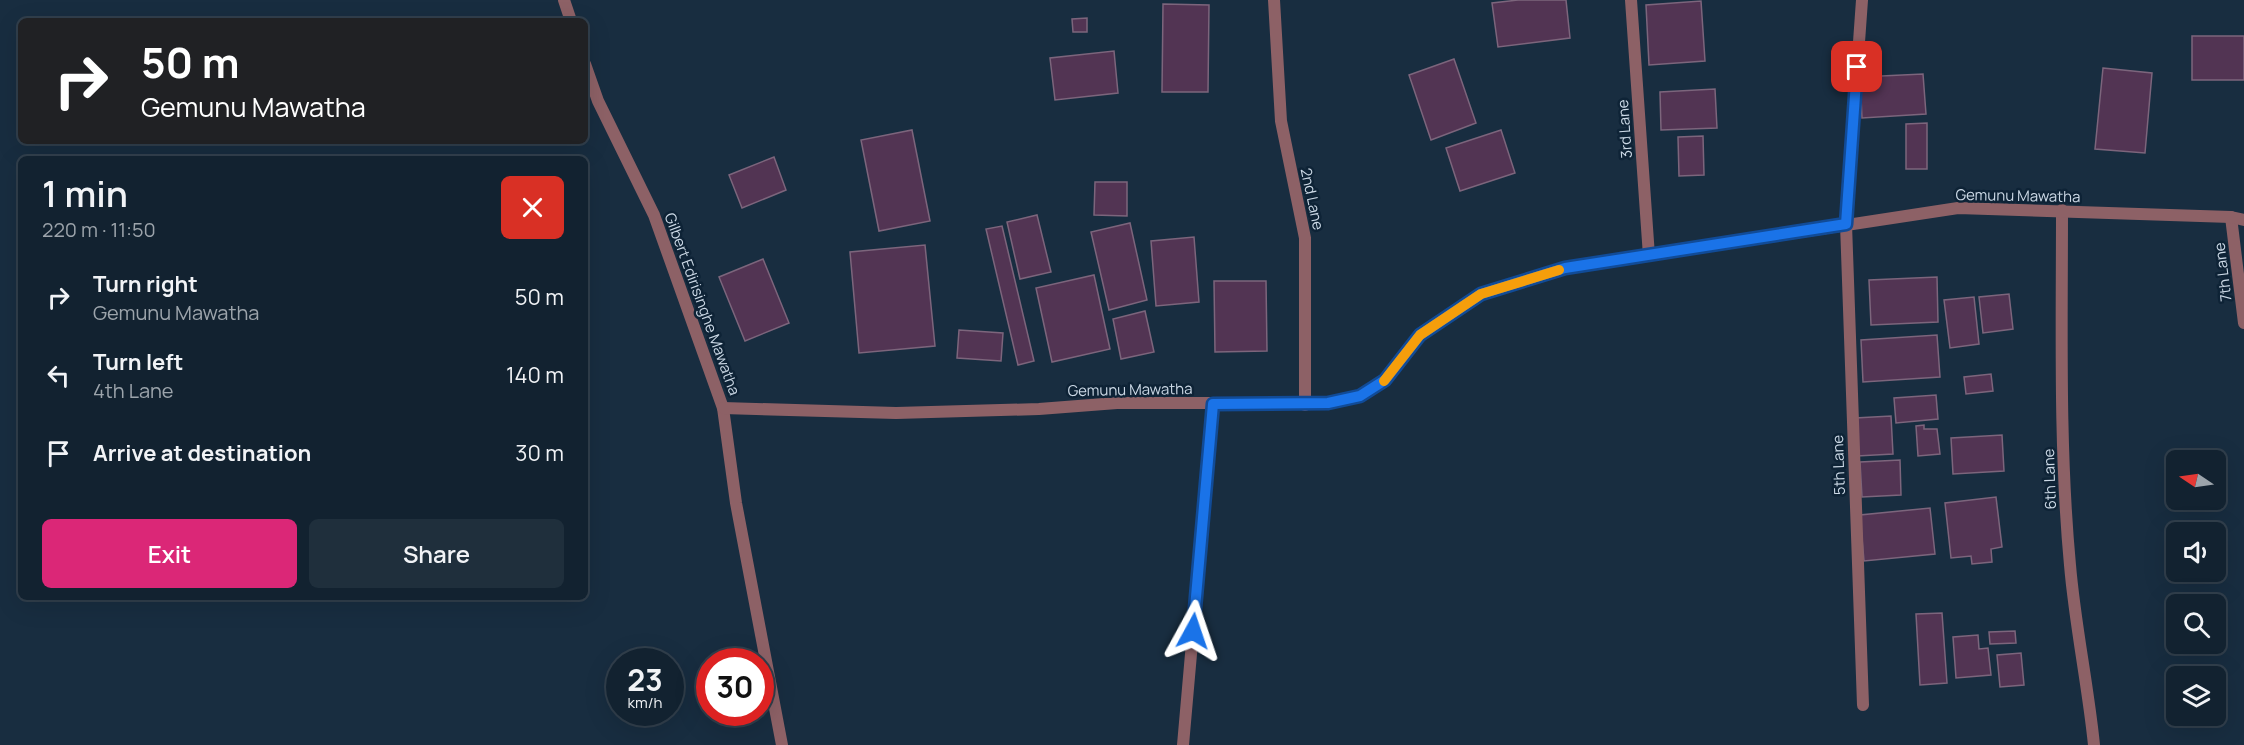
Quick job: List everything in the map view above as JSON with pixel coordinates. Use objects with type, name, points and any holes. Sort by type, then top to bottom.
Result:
[{"type":"street","points":[[564,0],[570,18]]},
{"type":"street","name":"2nd Lane","points":[[1274,0],[1281,121],[1305,238],[1305,405]]},
{"type":"street","name":"3rd Lane","points":[[1632,0],[1649,256]]},
{"type":"street","name":"5th Lane","points":[[1862,0],[1846,224],[1863,705]]},
{"type":"street","name":"Gilbert Edirisinghe Mawatha","points":[[588,73],[598,101],[654,216],[723,408],[736,503],[782,745]]},
{"type":"street","name":"Gemunu Mawatha","points":[[723,408],[896,413],[1039,409],[1117,403],[1305,405],[1328,403],[1360,396],[1385,380],[1420,335],[1481,294],[1565,268],[1958,208],[2238,218]]},
{"type":"street","name":"6th Lane","points":[[2062,210],[2062,376],[2066,519],[2070,568],[2094,745]]},
{"type":"street","name":"7th Lane","points":[[2238,218],[2244,323]]},
{"type":"street","points":[[1183,745],[1213,404]]},
{"type":"building","points":[[1518,0],[1566,0],[1570,38],[1498,47],[1492,3]]},
{"type":"building","points":[[1701,1],[1705,61],[1649,65],[1646,5]]},
{"type":"building","points":[[1163,4],[1209,5],[1208,92],[1162,92]]},
{"type":"building","points":[[1087,18],[1087,32],[1073,32],[1072,19]]},
{"type":"building","points":[[2192,36],[2244,36],[2244,80],[2192,80]]},
{"type":"building","points":[[1114,51],[1118,93],[1055,100],[1050,58]]},
{"type":"building","points":[[1454,59],[1476,123],[1431,140],[1409,75]]},
{"type":"building","points":[[2103,68],[2152,73],[2145,153],[2095,149]]},
{"type":"building","points":[[1923,74],[1926,114],[1862,118],[1860,77]]},
{"type":"building","points":[[1715,89],[1717,128],[1661,130],[1660,92]]},
{"type":"building","points":[[1927,123],[1927,169],[1906,169],[1906,124]]},
{"type":"building","points":[[912,130],[930,221],[879,231],[861,140]]},
{"type":"building","points":[[1501,130],[1515,173],[1460,191],[1446,148]]},
{"type":"building","points":[[1703,136],[1704,175],[1679,176],[1678,137]]},
{"type":"building","points":[[774,157],[786,190],[742,208],[729,175]]},
{"type":"building","points":[[1095,182],[1127,182],[1127,216],[1094,215]]},
{"type":"building","points":[[1037,215],[1051,272],[1020,279],[1007,222]]},
{"type":"building","points":[[1130,223],[1147,300],[1109,310],[1091,232]]},
{"type":"building","points":[[1002,226],[1034,361],[1018,365],[986,229]]},
{"type":"building","points":[[1194,237],[1199,302],[1156,306],[1151,241]]},
{"type":"building","points":[[925,245],[935,346],[859,353],[850,252]]},
{"type":"building","points":[[763,259],[789,323],[745,341],[719,277]]},
{"type":"building","points":[[1094,275],[1110,349],[1052,362],[1036,288]]},
{"type":"building","points":[[1937,277],[1938,322],[1871,325],[1869,280]]},
{"type":"building","points":[[1214,281],[1266,281],[1267,351],[1215,352]]},
{"type":"building","points":[[2009,294],[2013,329],[1983,333],[1979,297]]},
{"type":"building","points":[[1974,297],[1979,344],[1950,348],[1944,300]]},
{"type":"building","points":[[1145,311],[1154,352],[1121,359],[1113,319]]},
{"type":"building","points":[[959,330],[1003,333],[1001,361],[957,358]]},
{"type":"building","points":[[1937,335],[1940,377],[1863,382],[1861,340]]},
{"type":"building","points":[[1991,374],[1993,391],[1966,394],[1964,377]]},
{"type":"building","points":[[1936,395],[1938,419],[1896,423],[1894,398]]},
{"type":"building","points":[[1891,416],[1893,454],[1857,456],[1855,418]]},
{"type":"building","points":[[1924,425],[1924,429],[1937,429],[1940,454],[1918,456],[1916,426]]},
{"type":"building","points":[[2002,435],[2004,471],[1953,474],[1951,438]]},
{"type":"building","points":[[1900,460],[1901,495],[1862,497],[1860,462]]},
{"type":"building","points":[[1996,497],[2002,547],[1991,549],[1992,562],[1972,564],[1971,556],[1951,558],[1945,503]]},
{"type":"building","points":[[1930,508],[1935,554],[1864,561],[1860,515]]},
{"type":"building","points":[[1942,613],[1947,683],[1920,685],[1916,614]]},
{"type":"building","points":[[2015,631],[2016,643],[1990,644],[1989,632]]},
{"type":"building","points":[[1978,635],[1979,649],[1988,648],[1991,675],[1956,678],[1953,637]]},
{"type":"building","points":[[2021,653],[2024,685],[2000,687],[1997,655]]},
{"type":"slow traffic","points":[[1384,381],[1420,335],[1481,294],[1559,270]]},
{"type":"route","points":[[1193,631],[1213,404],[1305,405],[1360,396],[1385,380],[1420,335],[1481,294],[1565,268],[1846,224],[1857,67]]}]
